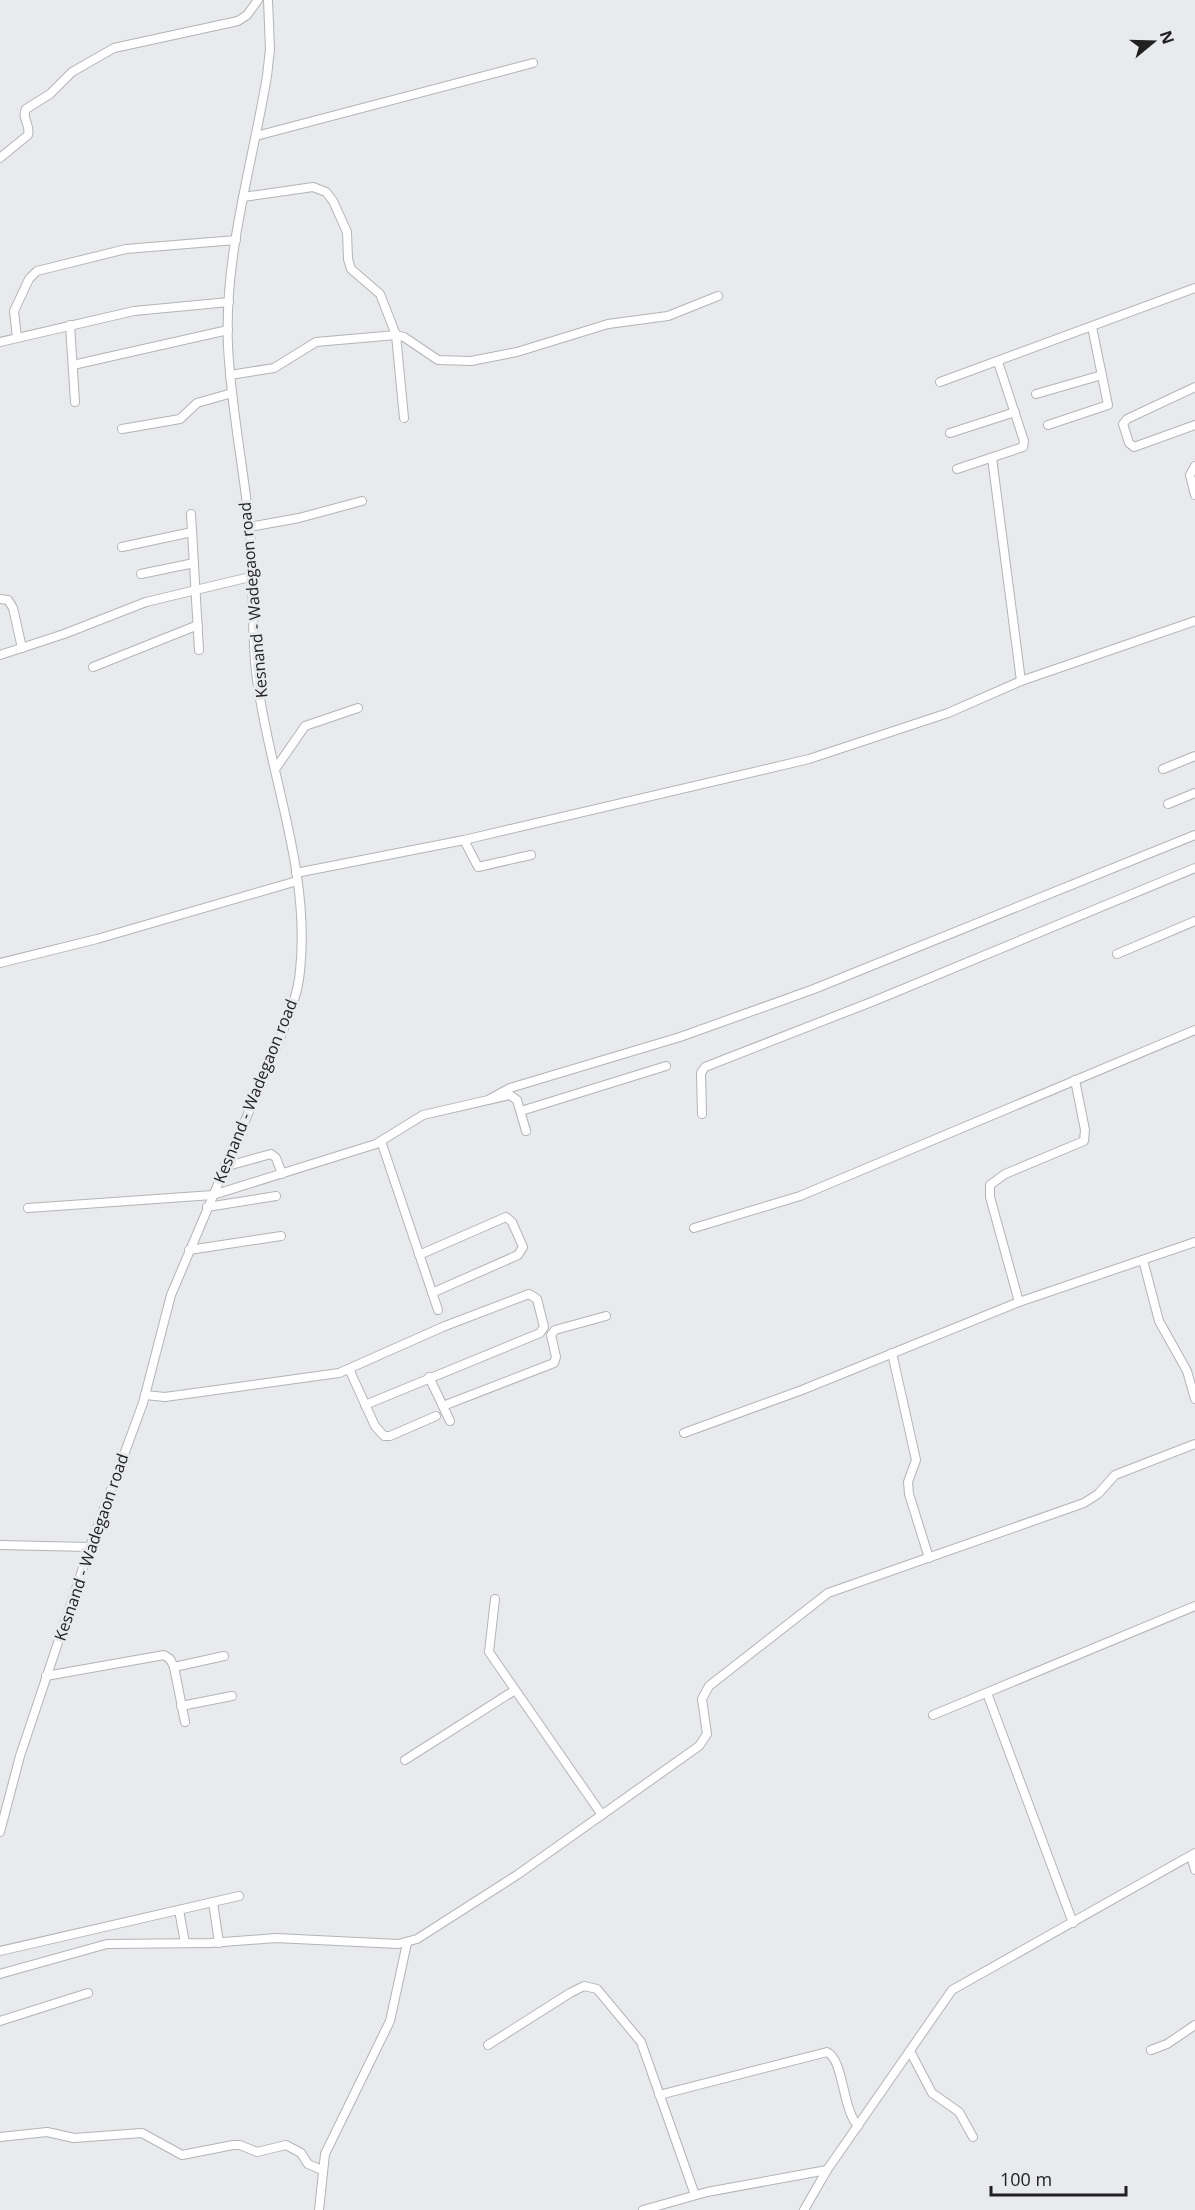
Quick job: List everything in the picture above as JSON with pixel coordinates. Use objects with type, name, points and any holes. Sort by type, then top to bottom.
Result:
[{"type":"street","points":[[0,158],[28,135],[29,127],[24,116],[26,109],[50,94],[81,66],[125,44],[238,21],[248,15],[258,0]]},
{"type":"street","name":"Kesnand - Wadegaon road","points":[[0,1832],[20,1756],[46,1676],[145,1395],[171,1295],[293,1005],[302,951],[289,826],[256,671],[254,576],[230,375],[228,330],[236,240],[270,49],[268,0]]},
{"type":"street","points":[[256,136],[533,63]]},
{"type":"street","points":[[243,197],[313,188],[326,192],[333,201],[347,232],[348,259],[351,269],[380,294],[396,335],[404,418]]},
{"type":"street","points":[[16,338],[14,311],[29,279],[37,271],[137,247],[236,240]]},
{"type":"street","points":[[940,382],[1195,288]]},
{"type":"street","points":[[230,375],[274,368],[316,342],[396,335],[404,337],[438,360],[471,362],[517,352],[608,324],[668,316],[718,296]]},
{"type":"street","points":[[0,342],[146,309],[229,302]]},
{"type":"street","points":[[70,325],[75,402]]},
{"type":"street","points":[[1048,424],[1106,407],[1108,403],[1092,327]]},
{"type":"street","points":[[73,365],[228,330]]},
{"type":"street","points":[[957,469],[1023,447],[1015,412],[998,362]]},
{"type":"street","points":[[1036,394],[1102,375]]},
{"type":"street","points":[[1195,387],[1127,419],[1123,424],[1129,444],[1134,447],[1195,425]]},
{"type":"street","points":[[122,429],[180,419],[197,403],[232,393]]},
{"type":"street","points":[[950,433],[1015,412]]},
{"type":"street","points":[[992,458],[1021,681]]},
{"type":"street","points":[[1195,465],[1190,475],[1195,495]]},
{"type":"street","points":[[249,527],[299,518],[362,501]]},
{"type":"street","points":[[191,514],[199,650]]},
{"type":"street","points":[[122,547],[192,532]]},
{"type":"street","points":[[141,574],[194,563]]},
{"type":"street","points":[[0,655],[146,602],[254,576]]},
{"type":"street","points":[[0,599],[8,600],[13,608],[21,648]]},
{"type":"street","points":[[0,963],[97,939],[296,877],[809,759],[948,713],[1021,681],[1195,621]]},
{"type":"street","points":[[93,667],[198,625]]},
{"type":"street","points":[[276,768],[304,726],[358,708]]},
{"type":"street","points":[[1163,769],[1195,756]]},
{"type":"street","points":[[1168,804],[1195,794]]},
{"type":"street","points":[[490,1099],[510,1088],[680,1037],[814,989],[1195,835]]},
{"type":"street","points":[[464,840],[478,867],[531,855]]},
{"type":"street","points":[[702,1114],[701,1073],[705,1067],[874,1001],[1195,868]]},
{"type":"street","points":[[1117,954],[1195,921]]},
{"type":"street","points":[[694,1228],[800,1196],[1195,1030]]},
{"type":"street","points":[[520,1111],[666,1066]]},
{"type":"street","points":[[1019,1302],[990,1197],[990,1185],[1005,1174],[1084,1141],[1085,1130],[1075,1080]]},
{"type":"street","points":[[28,1208],[213,1195],[381,1141],[423,1115],[513,1095],[526,1131]]},
{"type":"street","points":[[381,1141],[438,1310]]},
{"type":"street","points":[[224,1167],[271,1154],[282,1174]]},
{"type":"street","points":[[207,1207],[276,1196]]},
{"type":"street","points":[[419,1255],[506,1217],[512,1222],[523,1247],[518,1255],[432,1293]]},
{"type":"street","points":[[189,1250],[281,1236]]},
{"type":"street","points":[[684,1433],[1019,1302],[1195,1242]]},
{"type":"street","points":[[1143,1260],[1159,1321],[1187,1371],[1195,1399]]},
{"type":"street","points":[[145,1395],[165,1397],[317,1377],[349,1369],[445,1326],[529,1294],[537,1299],[544,1321],[540,1333],[365,1404]]},
{"type":"street","points":[[543,1329],[553,1333],[606,1316]]},
{"type":"street","points":[[442,1406],[554,1364],[556,1357],[553,1333]]},
{"type":"street","points":[[892,1353],[916,1460],[908,1482],[909,1494],[928,1558]]},
{"type":"street","points":[[349,1369],[365,1404],[384,1436],[390,1436],[436,1416]]},
{"type":"street","points":[[429,1377],[450,1421]]},
{"type":"street","points":[[0,1974],[102,1945],[219,1943],[276,1938],[407,1943],[517,1875],[699,1746],[707,1734],[702,1699],[709,1686],[820,1598],[1084,1503],[1098,1494],[1115,1475],[1195,1444]]},
{"type":"street","points":[[0,1545],[90,1547]]},
{"type":"street","points":[[495,1599],[489,1652],[602,1815]]},
{"type":"street","points":[[933,1715],[1195,1606]]},
{"type":"street","points":[[46,1676],[164,1655],[170,1659],[174,1668],[185,1722]]},
{"type":"street","points":[[174,1668],[224,1656]]},
{"type":"street","points":[[405,1760],[515,1690]]},
{"type":"street","points":[[987,1693],[1073,1923]]},
{"type":"street","points":[[181,1706],[232,1696]]},
{"type":"street","points":[[804,2210],[827,2170],[952,1990],[1193,1854],[1195,1870]]},
{"type":"street","points":[[0,1951],[239,1896]]},
{"type":"street","points":[[213,1902],[219,1943]]},
{"type":"street","points":[[179,1910],[185,1943]]},
{"type":"street","points":[[97,1928],[102,1945]]},
{"type":"street","points":[[319,2210],[322,2170],[329,2144],[390,2021],[407,1943]]},
{"type":"street","points":[[488,2045],[570,1993],[591,1986],[635,2032],[694,2195]]},
{"type":"street","points":[[0,2021],[88,1993]]},
{"type":"street","points":[[1151,2050],[1167,2044],[1187,2028],[1195,2025]]},
{"type":"street","points":[[910,2051],[932,2093],[959,2112],[973,2137]]},
{"type":"street","points":[[659,2095],[827,2052],[832,2054],[835,2060],[850,2114],[858,2126]]},
{"type":"street","points":[[0,2137],[47,2133],[74,2138],[142,2133],[182,2155],[232,2145],[240,2145],[257,2152],[283,2145],[298,2151],[308,2164],[322,2170]]},
{"type":"street","points":[[643,2210],[694,2195],[827,2170]]}]
